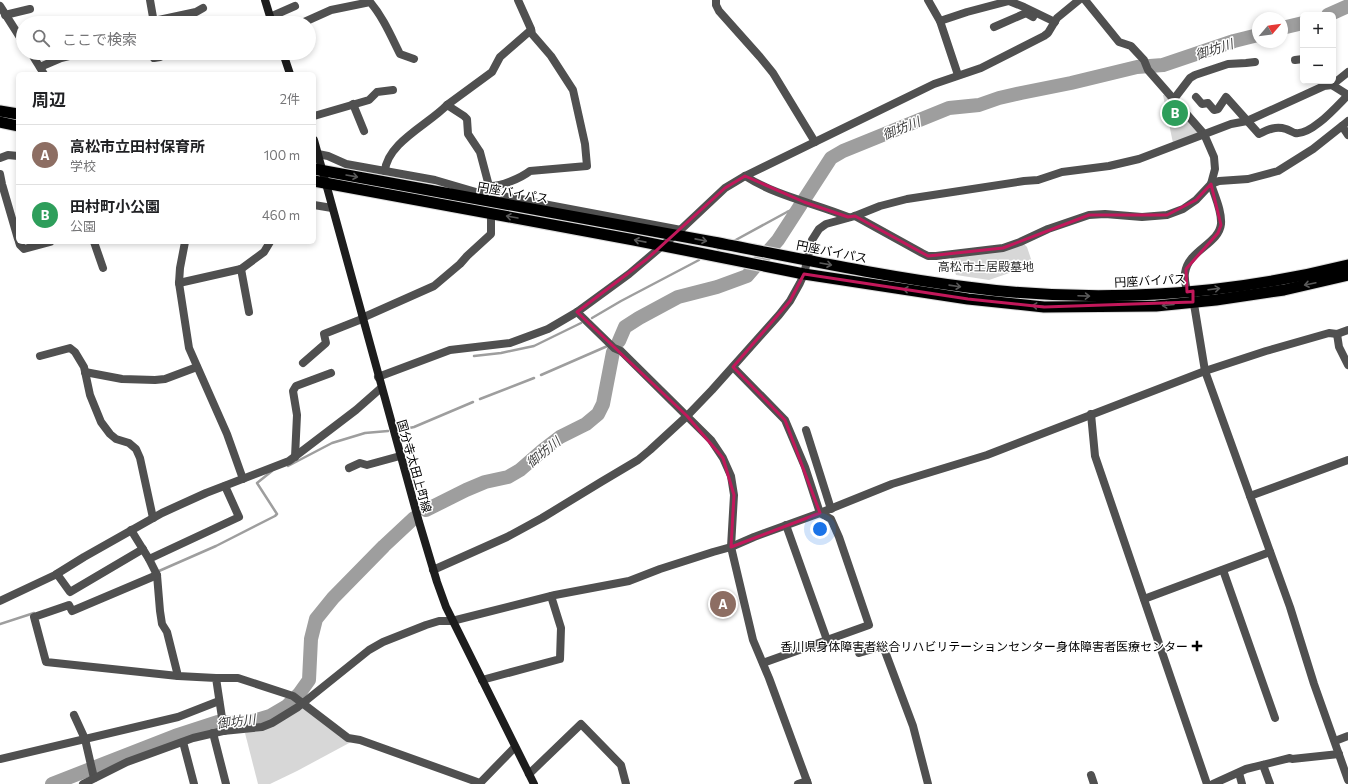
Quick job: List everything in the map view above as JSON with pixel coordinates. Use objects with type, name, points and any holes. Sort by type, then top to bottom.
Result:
[{"type":"highway","points":[[0,111],[16,114]]},
{"type":"highway","points":[[0,122],[16,126]]},
{"type":"highway","name":"円座バイパス","points":[[318,169],[678,232],[806,260],[948,285],[1029,293],[1095,296],[1156,294],[1191,295],[1284,290],[1348,276]]},
{"type":"highway","name":"円座バイパス","points":[[316,181],[662,245],[804,274],[968,299],[1044,307],[1156,306],[1191,295],[1282,279],[1348,264]]},
{"type":"main road","points":[[265,0],[270,16]]},
{"type":"main road","points":[[285,60],[289,72]]},
{"type":"main road","name":"国分寺太田上町線","points":[[316,147],[318,154],[318,169],[326,183],[381,388],[433,570],[452,621],[534,784]]},
{"type":"street","points":[[150,0],[153,16]]},
{"type":"street","points":[[447,105],[467,119],[468,134],[480,152],[489,186],[503,184],[525,175],[530,171],[587,166],[585,144],[573,90],[551,56],[532,34],[532,29],[518,0]]},
{"type":"street","points":[[716,0],[716,5],[719,11],[773,74],[815,142]]},
{"type":"street","points":[[928,0],[940,21],[958,76]]},
{"type":"street","points":[[378,377],[450,350],[510,343],[548,329],[577,312],[629,274],[678,232],[725,188],[745,176],[934,84],[981,68],[1044,36],[1057,18],[1079,0]]},
{"type":"street","points":[[1085,0],[1119,42],[1131,46],[1144,60],[1148,70],[1204,134],[1214,157],[1215,169],[1211,184],[1220,213],[1221,225],[1218,233],[1213,239],[1189,262],[1185,275],[1191,295],[1205,371],[1290,607],[1314,684],[1348,780]]},
{"type":"street","points":[[940,21],[1009,1],[1024,6],[1053,24]]},
{"type":"street","points":[[316,17],[331,10],[370,2],[387,28],[400,54],[414,59]]},
{"type":"street","points":[[0,6],[16,32]]},
{"type":"street","points":[[278,16],[295,6]]},
{"type":"street","points":[[179,16],[196,12],[203,8]]},
{"type":"street","points":[[5,15],[30,9]]},
{"type":"street","points":[[994,26],[1026,13],[1053,24]]},
{"type":"street","points":[[385,171],[392,152],[400,144],[447,105],[492,72],[500,57],[531,30]]},
{"type":"street","points":[[35,60],[42,71],[58,60]]},
{"type":"street","points":[[1174,99],[1190,78],[1195,75],[1228,64],[1255,62]]},
{"type":"street","points":[[1336,79],[1348,72]]},
{"type":"street","points":[[433,570],[507,537],[551,513],[638,460],[687,416],[785,308],[804,274],[806,260],[812,240],[819,229],[826,224],[906,199],[1024,180],[1038,180],[1062,172],[1109,166],[1130,161],[1154,154],[1231,124],[1247,121],[1326,84],[1348,95],[1320,122],[1310,129],[1296,133],[1276,127],[1270,128],[1260,134],[1247,121],[1226,98],[1218,109],[1214,110],[1208,103],[1202,104],[1196,97]]},
{"type":"street","points":[[316,115],[369,100],[377,92],[392,90]]},
{"type":"street","points":[[353,104],[364,131]]},
{"type":"street","points":[[745,176],[756,183],[804,202],[851,216],[928,256],[936,256],[1003,248],[1048,229],[1089,215],[1105,214],[1142,217],[1167,215],[1183,209],[1196,200],[1211,184],[1219,181],[1248,179],[1278,171],[1313,149],[1345,123],[1348,135]]},
{"type":"street","points":[[318,154],[328,156],[346,164],[435,180],[476,192],[521,199],[678,232]]},
{"type":"street","points":[[0,158],[8,155],[16,156]]},
{"type":"street","points":[[0,174],[16,232]]},
{"type":"street","points":[[316,205],[332,208]]},
{"type":"street","points":[[303,364],[326,342],[324,334],[434,286],[460,264],[491,234],[491,213]]},
{"type":"street","points":[[20,244],[24,249],[43,244]]},
{"type":"street","points":[[95,244],[103,268]]},
{"type":"street","points":[[186,244],[180,268],[179,283],[189,348],[227,434],[244,479]]},
{"type":"street","points":[[179,283],[241,269],[264,252],[269,244]]},
{"type":"street","points":[[241,269],[249,312]]},
{"type":"street","points":[[577,312],[614,348],[621,351],[687,416],[711,440],[723,458],[731,476],[734,495],[732,547],[753,640],[808,783],[798,784]]},
{"type":"street","points":[[83,784],[92,772],[127,762],[213,733],[223,724],[262,727],[284,716],[297,699],[381,643],[426,625],[452,621],[551,596],[629,581],[660,569],[732,547],[754,537],[831,509],[892,484],[987,455],[1205,371],[1273,349],[1348,330]]},
{"type":"street","points":[[1337,334],[1339,347],[1348,365]]},
{"type":"street","points":[[40,356],[70,348],[75,352],[84,367],[90,396],[101,422],[116,439],[129,443],[136,449],[140,458],[153,518]]},
{"type":"street","points":[[85,372],[122,379],[160,380],[197,367]]},
{"type":"street","points":[[733,367],[785,420],[805,467],[820,513],[831,519],[839,537],[869,625],[763,664]]},
{"type":"street","points":[[295,457],[297,415],[293,391],[296,386],[331,373]]},
{"type":"street","points":[[0,602],[57,574],[153,518],[189,500],[289,461],[381,388]]},
{"type":"street","points":[[1091,414],[1096,456],[1207,784]]},
{"type":"street","points":[[806,430],[831,509]]},
{"type":"street","points":[[349,468],[360,463],[367,465],[400,456]]},
{"type":"street","points":[[1250,496],[1348,460]]},
{"type":"street","points":[[149,559],[239,517],[225,486]]},
{"type":"street","points":[[786,526],[827,640]]},
{"type":"street","points":[[132,530],[157,575],[162,624],[167,632],[178,676]]},
{"type":"street","points":[[57,574],[70,592],[143,550]]},
{"type":"street","points":[[1144,599],[1270,552]]},
{"type":"street","points":[[1224,570],[1275,718]]},
{"type":"street","points":[[157,575],[72,611],[69,605],[34,617],[46,662],[178,676],[238,678],[297,699],[348,738],[360,740],[481,783],[515,747]]},
{"type":"street","points":[[482,680],[560,659],[561,628],[551,596]]},
{"type":"street","points":[[859,654],[884,646],[913,726],[928,784]]},
{"type":"street","points":[[216,678],[223,724]]},
{"type":"street","points":[[0,759],[178,717],[219,700]]},
{"type":"street","points":[[74,715],[85,739],[92,772]]},
{"type":"street","points":[[529,774],[581,724],[621,765],[626,784]]},
{"type":"street","points":[[213,733],[226,784]]},
{"type":"street","points":[[1335,741],[1348,736]]},
{"type":"street","points":[[183,742],[194,784]]},
{"type":"street","points":[[1213,784],[1239,773],[1290,758],[1339,754]]},
{"type":"street","points":[[1263,765],[1270,784]]},
{"type":"street","points":[[1239,773],[1242,784]]},
{"type":"street","points":[[1091,775],[1094,784]]},
{"type":"highlighted area","points":[[745,176],[804,202],[848,217],[855,216],[928,256],[1003,248],[1089,215],[1167,215],[1196,200],[1211,184],[1221,225],[1218,233],[1186,269],[1187,292],[1193,291],[1193,302],[1044,307],[968,299],[804,274],[790,301],[733,367],[785,420],[820,513],[731,547],[734,495],[723,458],[687,416],[577,312],[647,259],[725,188]]},
{"type":"green space","points":[[1167,94],[1199,132],[1173,143],[1163,95]]},
{"type":"green space","name":"高松市土居殿墓地","points":[[1024,244],[1027,247],[1033,265],[989,280],[956,275],[951,258]]},
{"type":"green space","points":[[300,708],[306,708],[351,742],[270,784],[258,784],[245,733]]},
{"type":"waterway","name":"御坊川","points":[[1335,12],[1348,6]]},
{"type":"waterway","name":"御坊川","points":[[1288,27],[1300,24]]},
{"type":"waterway","name":"御坊川","points":[[619,341],[625,327],[678,297],[717,287],[747,276],[778,240],[831,158],[843,151],[949,108],[979,105],[999,98],[1137,67],[1163,65],[1234,41],[1252,36]]},
{"type":"waterway","points":[[732,242],[799,207]]},
{"type":"waterway","points":[[718,250],[723,247]]},
{"type":"waterway","points":[[592,318],[699,260]]},
{"type":"waterway","points":[[474,356],[501,353],[534,346],[581,323]]},
{"type":"waterway","points":[[541,375],[619,341]]},
{"type":"waterway","name":"御坊川","points":[[426,510],[485,482],[508,477],[520,470],[560,437],[586,424],[598,414],[603,404],[613,352]]},
{"type":"waterway","points":[[480,399],[534,378]]},
{"type":"waterway","points":[[400,430],[414,427],[473,402]]},
{"type":"waterway","points":[[288,466],[332,443],[365,433],[388,431]]},
{"type":"waterway","points":[[159,571],[216,546],[275,516],[277,514],[257,483],[272,471]]},
{"type":"waterway","name":"御坊川","points":[[52,784],[175,736],[218,722],[237,723],[253,721],[270,716],[287,706],[299,694],[309,680],[311,639],[316,619],[333,598],[414,518]]},
{"type":"waterway","points":[[0,624],[34,613]]},
{"type":"place","name":"田村町小公園","points":[[1175,113]]},
{"type":"place","name":"高松市立田村保育所","points":[[723,604]]},
{"type":"place","name":"香川県身体障害者総合リハビリテーションセンター身体障害者医療センター","points":[[1197,646]]}]
